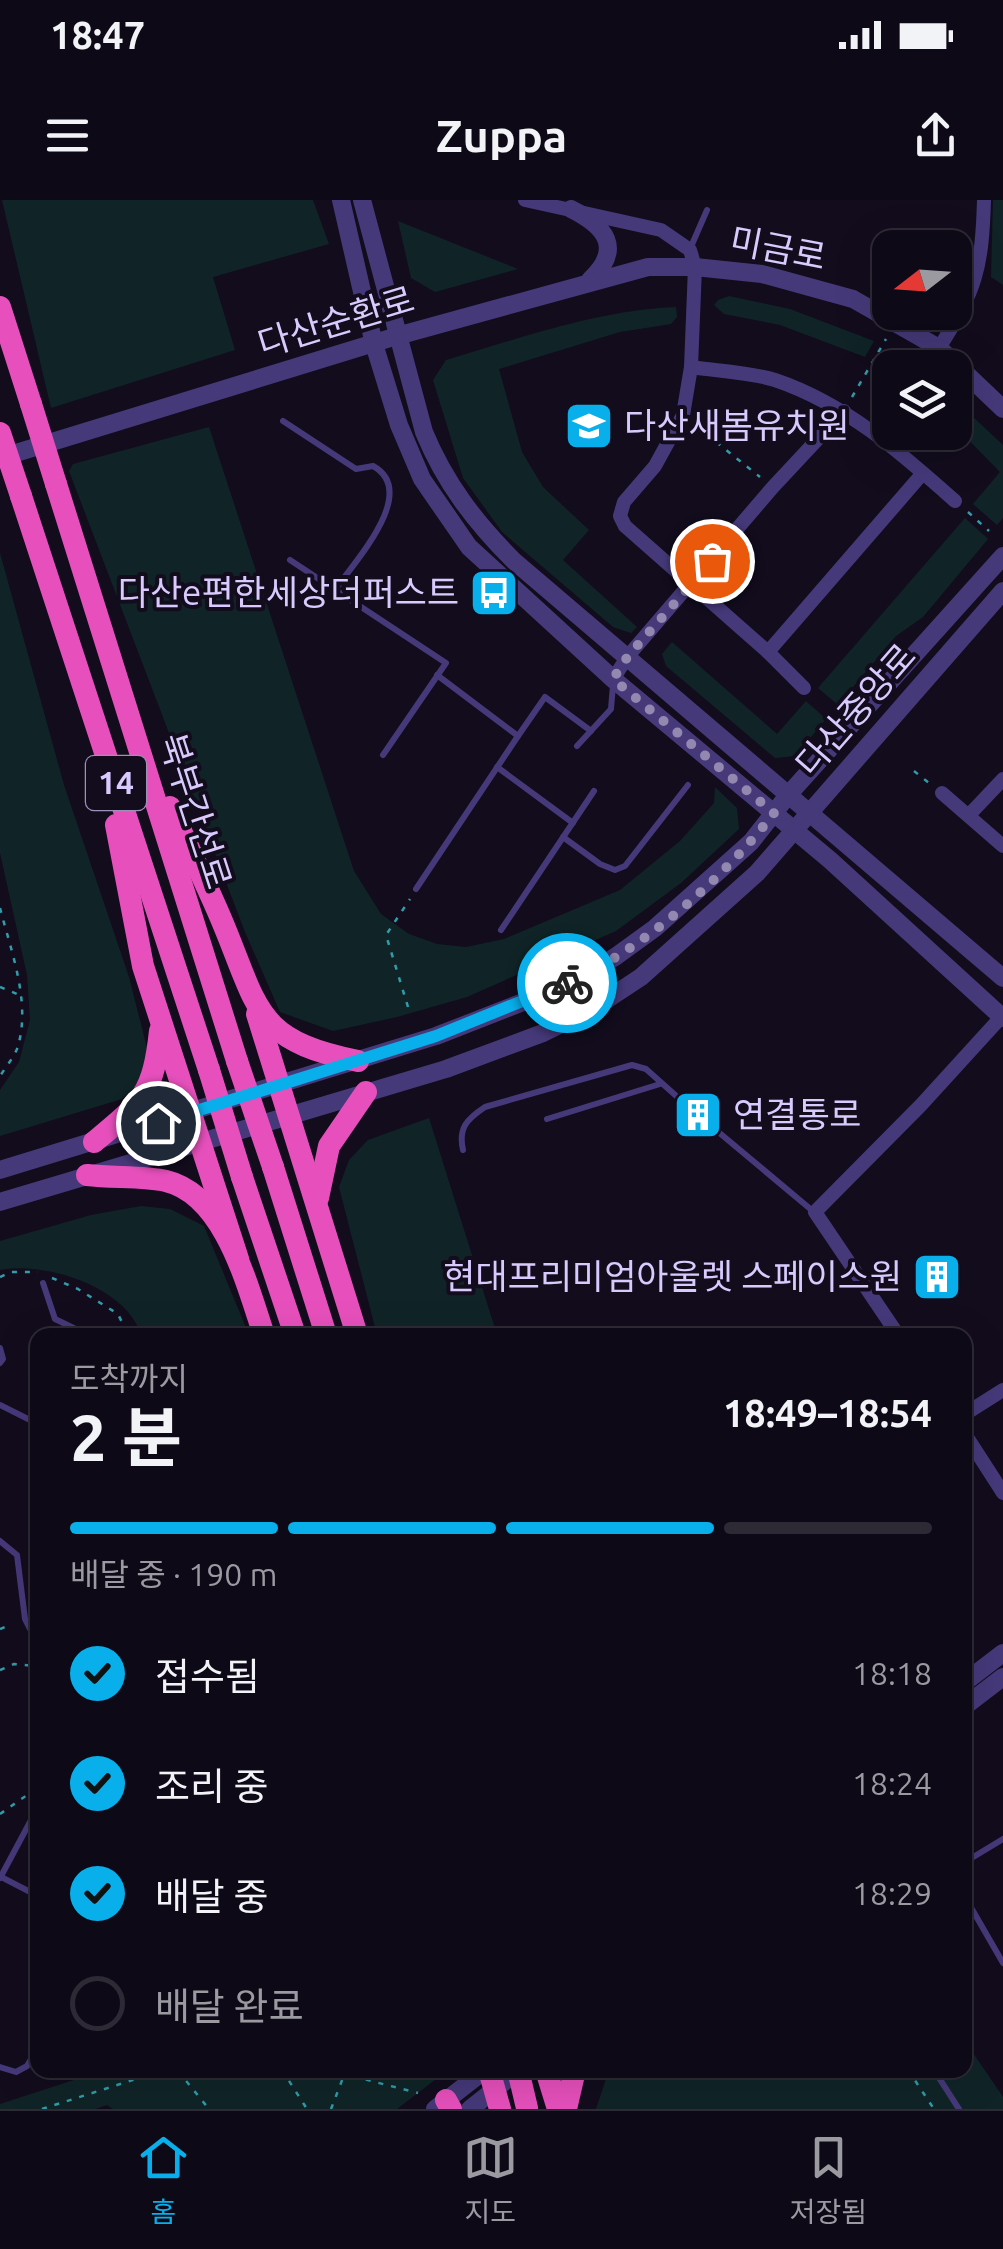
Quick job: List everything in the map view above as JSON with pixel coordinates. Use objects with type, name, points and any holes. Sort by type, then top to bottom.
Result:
[{"type":"highway","name":"북부간선로","points":[[0,306],[324,1328]]},
{"type":"highway","name":"북부간선로","points":[[0,434],[293,1328]]},
{"type":"highway","points":[[130,722],[222,920],[252,1000],[355,1328]]},
{"type":"highway","points":[[96,723],[143,966],[262,1328]]},
{"type":"highway","points":[[252,1000],[276,1030],[296,1044],[358,1061]]},
{"type":"highway","points":[[94,1142],[133,1109],[149,1089],[161,1023]]},
{"type":"highway","points":[[317,1206],[329,1146],[366,1092]]},
{"type":"highway","points":[[87,1175],[165,1181],[194,1192],[238,1259]]},
{"type":"highway","points":[[490,2078],[500,2109]]},
{"type":"highway","points":[[520,2078],[527,2109]]},
{"type":"highway","points":[[548,2078],[558,2109]]},
{"type":"highway","points":[[566,2109],[572,2078]]},
{"type":"street","points":[[341,200],[374,344],[406,440],[443,513],[484,563],[613,679],[795,830],[1002,1017],[814,1212],[893,1328]]},
{"type":"street","points":[[362,200],[424,432],[453,490],[490,537],[1003,978]]},
{"type":"street","name":"미금로","points":[[525,200],[661,230],[692,258],[803,284],[872,310]]},
{"type":"street","points":[[939,348],[964,308],[979,271],[984,200]]},
{"type":"street","points":[[571,209],[594,221],[604,233],[605,260],[589,281]]},
{"type":"street","points":[[692,258],[690,367],[683,415],[655,466],[624,502],[620,516],[624,526],[804,688]]},
{"type":"street","name":"다산순환로","points":[[0,458],[397,336],[589,281],[692,258]]},
{"type":"street","name":"미금로","points":[[908,330],[939,348],[1003,408]]},
{"type":"street","points":[[690,367],[773,380],[844,411],[955,501]]},
{"type":"street","points":[[613,679],[628,656],[844,411]]},
{"type":"street","points":[[768,652],[923,473]]},
{"type":"street","name":"다산중앙로","points":[[0,1170],[488,1018],[580,978],[655,928],[752,842],[788,794],[1003,556]]},
{"type":"street","name":"다산중앙로","points":[[0,1202],[494,1053],[594,1008],[641,977],[757,872],[1003,591]]},
{"type":"street","points":[[968,816],[1003,778]]},
{"type":"street","points":[[942,793],[1003,846]]},
{"type":"street","points":[[972,1410],[1003,1390]]},
{"type":"street","points":[[972,1445],[1003,1493]]},
{"type":"street","points":[[972,1676],[1003,1652]]},
{"type":"street","points":[[972,1701],[1003,1678]]},
{"type":"street","points":[[444,2106],[477,2078]]},
{"type":"street","points":[[470,2109],[508,2078]]},
{"type":"lane","points":[[692,258],[707,210]]},
{"type":"lane","points":[[283,421],[356,469],[373,466],[388,480],[391,495],[387,512],[335,590]]},
{"type":"lane","points":[[290,560],[446,662],[383,755]]},
{"type":"lane","points":[[438,675],[518,736]]},
{"type":"lane","points":[[577,746],[611,709],[613,679]]},
{"type":"lane","points":[[416,889],[545,697],[591,731]]},
{"type":"lane","points":[[497,768],[573,822]]},
{"type":"lane","points":[[564,837],[600,864],[615,870],[625,866],[688,785]]},
{"type":"lane","points":[[502,930],[594,791]]},
{"type":"lane","points":[[463,1150],[462,1130],[469,1118],[485,1107],[632,1065],[646,1069],[692,1110]]},
{"type":"lane","points":[[547,1119],[661,1084]]},
{"type":"lane","points":[[704,1120],[814,1212]]},
{"type":"lane","points":[[44,1283],[55,1319],[74,1328]]},
{"type":"lane","points":[[0,1348],[0,1364]]},
{"type":"lane","points":[[0,1405],[30,1420]]},
{"type":"lane","points":[[0,1541],[17,1555],[24,1619],[30,1630]]},
{"type":"lane","points":[[30,1822],[0,1877],[30,1892]]},
{"type":"lane","points":[[972,1858],[1003,1839]]},
{"type":"lane","points":[[972,1909],[1003,1963]]},
{"type":"lane","points":[[0,2067],[16,2072],[30,2061]]},
{"type":"lane","points":[[939,2078],[959,2109]]},
{"type":"path","points":[[844,411],[892,330]]},
{"type":"path","points":[[683,415],[773,488]]},
{"type":"path","points":[[955,501],[989,531]]},
{"type":"path","points":[[914,771],[942,793]]},
{"type":"path","points":[[408,1007],[386,934],[416,889]]},
{"type":"path","points":[[0,908],[20,995],[22,1022],[16,1051],[0,1076]]},
{"type":"path","points":[[0,987],[20,995]]},
{"type":"path","points":[[0,1276],[38,1272],[78,1289],[118,1314],[125,1328]]},
{"type":"path","points":[[38,1272],[44,1283]]},
{"type":"path","points":[[0,1629],[24,1619]]},
{"type":"path","points":[[0,1670],[14,1664],[30,1666]]},
{"type":"path","points":[[0,1814],[30,1790]]},
{"type":"path","points":[[42,2109],[141,2078]]},
{"type":"path","points":[[184,2078],[209,2109]]},
{"type":"path","points":[[287,2078],[306,2109]]},
{"type":"path","points":[[331,2109],[344,2078]]},
{"type":"path","points":[[367,2078],[418,2093]]},
{"type":"path","points":[[913,2078],[934,2109]]},
{"type":"green space","points":[[2,200],[313,200],[329,244],[213,277],[235,350],[51,408]]},
{"type":"green space","points":[[993,200],[1003,200],[1003,285],[991,277]]},
{"type":"green space","points":[[398,221],[518,269],[435,292],[411,278]]},
{"type":"green space","points":[[729,296],[790,309],[874,341],[865,357],[780,325],[724,314],[714,305]]},
{"type":"green space","points":[[676,307],[677,317],[671,324],[620,332],[499,369],[522,452],[543,487],[589,530],[563,560],[637,627],[631,633],[613,627],[502,532],[463,478],[433,380],[446,360],[589,319]]},
{"type":"green space","points":[[972,416],[1003,445],[1003,518],[997,525],[973,504],[1000,472],[972,443]]},
{"type":"green space","points":[[209,427],[354,871],[381,914],[409,934],[437,944],[466,947],[504,939],[620,890],[680,841],[714,803],[715,787],[737,808],[739,829],[681,883],[616,931],[467,997],[333,1031],[280,1012],[245,932],[69,471],[73,464]]},
{"type":"green space","points":[[965,518],[988,539],[923,617],[896,636],[838,705],[818,688]]},
{"type":"green space","points":[[0,553],[64,785],[129,977],[147,1048],[143,1080],[122,1099],[0,1136],[0,1090],[19,1062],[30,1020],[27,975],[0,853]]},
{"type":"green space","points":[[672,642],[777,734],[806,701],[826,719],[795,756],[775,758],[666,666],[662,654]]},
{"type":"green space","points":[[429,1118],[495,1328],[375,1328],[339,1187],[349,1160],[368,1140]]},
{"type":"green space","points":[[141,1206],[170,1209],[204,1226],[246,1328],[138,1328],[119,1303],[82,1281],[39,1270],[0,1270],[0,1241],[91,1215]]},
{"type":"green space","points":[[972,2051],[1003,2097],[1003,2109],[596,2109],[606,2078],[972,2078]]},
{"type":"green space","points":[[80,2078],[438,2078],[397,2109],[113,2109],[107,2105],[95,2109],[0,2109],[0,2104]]},
{"type":"way so far","points":[[567,983],[615,957],[655,928],[752,842],[774,813],[613,679],[628,656],[712,561]]},
{"type":"place","name":"다산새봄유치원","points":[[589,426]]},
{"type":"place","name":"다산e편한세상더퍼스트","points":[[494,593]]},
{"type":"place","name":"연결통로","points":[[698,1115]]},
{"type":"place","name":"현대프리미엄아울렛 스페이스원","points":[[937,1277]]},
{"type":"route","points":[[158,1123],[436,1036],[567,983]]}]
